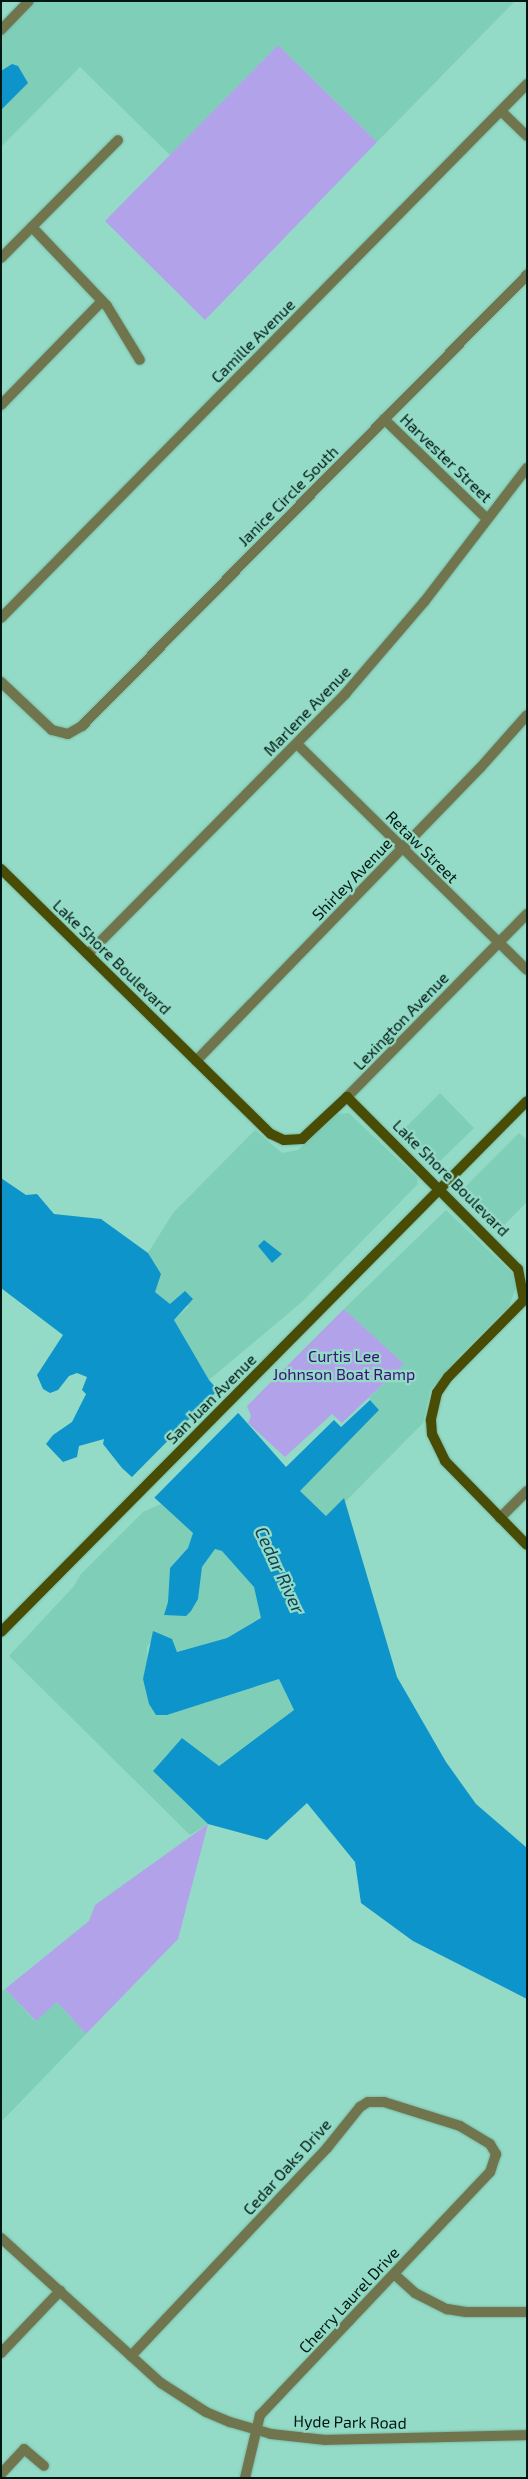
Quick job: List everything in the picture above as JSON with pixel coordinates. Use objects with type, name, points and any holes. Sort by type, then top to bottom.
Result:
[{"type":"street","points":[[1,30],[29,1]]},
{"type":"street","name":"Camille Avenue","points":[[1,618],[527,84]]},
{"type":"street","points":[[501,111],[527,136]]},
{"type":"street","points":[[4,251],[32,227],[118,140]]},
{"type":"street","points":[[32,227],[102,301],[120,323],[140,360]]},
{"type":"street","name":"Janice Circle South","points":[[1,682],[52,730],[68,734],[82,726],[527,275]]},
{"type":"street","points":[[1,405],[102,301]]},
{"type":"street","name":"Harvester Street","points":[[384,419],[486,518]]},
{"type":"street","name":"Marlene Avenue","points":[[88,954],[296,744],[376,660],[527,468]]},
{"type":"street","name":"Shirley Avenue","points":[[196,1061],[402,848],[527,715]]},
{"type":"street","name":"Retaw Street","points":[[296,744],[527,970]]},
{"type":"street","name":"Lake Shore Boulevard","points":[[1,870],[271,1134],[291,1141]]},
{"type":"street","name":"Lexington Avenue","points":[[291,1141],[310,1133],[348,1097],[527,914]]},
{"type":"street","name":"Lake Shore Boulevard","points":[[348,1097],[518,1269],[526,1299],[448,1377],[438,1393],[431,1420],[432,1434],[445,1461],[527,1545]]},
{"type":"street","name":"San Juan Avenue","points":[[3,1628],[527,1101]]},
{"type":"street","points":[[500,1518],[527,1491]]},
{"type":"street","name":"Cedar Oaks Drive","points":[[131,2356],[327,2148],[353,2114],[368,2102],[384,2102],[460,2126],[490,2144],[496,2154]]},
{"type":"street","name":"Cherry Laurel Drive","points":[[245,2478],[260,2415],[490,2172],[496,2154]]},
{"type":"street","name":"Hyde Park Road","points":[[1,2238],[131,2356],[183,2399],[206,2412],[256,2431],[326,2440],[527,2434]]},
{"type":"street","points":[[394,2274],[415,2292],[447,2308],[466,2312],[527,2312]]},
{"type":"street","points":[[1,2352],[60,2291]]},
{"type":"street","points":[[1,2474],[24,2449],[44,2466]]},
{"type":"shaded area","points":[[22,1],[515,1],[377,142],[278,45],[170,155],[80,67],[1,147],[1,22]]},
{"type":"shaded area","points":[[440,1093],[474,1128],[435,1166],[402,1131]]},
{"type":"shaded area","points":[[349,1113],[417,1178],[418,1184],[303,1301],[209,1380],[174,1320],[189,1306],[170,1304],[155,1292],[148,1253],[173,1213],[255,1130],[282,1153],[298,1150],[337,1114]]},
{"type":"shaded area","points":[[519,1133],[527,1140],[527,1202],[497,1232],[465,1201],[462,1190]]},
{"type":"shaded area","points":[[446,1210],[513,1274],[516,1288],[509,1306],[460,1355],[430,1390],[423,1423],[345,1502],[344,1498],[326,1516],[300,1491],[379,1410],[369,1398],[404,1364],[344,1309]]},
{"type":"shaded area","points":[[161,1504],[193,1533],[188,1548],[170,1568],[168,1602],[198,1599],[202,1567],[215,1549],[222,1551],[254,1586],[262,1618],[227,1638],[176,1652],[151,1642],[147,1647],[148,1666],[143,1679],[167,1715],[279,1679],[294,1710],[218,1766],[182,1738],[153,1771],[208,1824],[190,1835],[9,1656],[74,1586],[81,1574],[143,1512]]},
{"type":"shaded area","points":[[5,1989],[35,2021],[57,2002],[86,2034],[1,2122],[1,1992]]},
{"type":"green space","points":[[278,45],[377,142],[205,320],[105,221]]},
{"type":"green space","name":"Curtis Lee Johnson Boat Ramp","points":[[344,1309],[404,1364],[342,1423],[332,1414],[285,1457],[248,1423],[251,1416],[247,1406]]},
{"type":"green space","points":[[208,1824],[178,1939],[86,2034],[57,2002],[36,2021],[5,1989],[89,1921],[95,1905]]},
{"type":"water","points":[[12,64],[18,66],[28,83],[1,110],[1,71]]},
{"type":"water","name":"Cedar River","points":[[1,1178],[26,1195],[37,1194],[54,1214],[101,1219],[148,1253],[161,1274],[155,1292],[170,1304],[185,1291],[193,1299],[174,1320],[209,1380],[286,1467],[334,1420],[341,1427],[370,1400],[379,1410],[300,1491],[326,1516],[344,1498],[397,1677],[446,1762],[476,1804],[527,1848],[527,1999],[413,1941],[361,1903],[355,1862],[307,1803],[267,1840],[208,1824],[153,1771],[182,1738],[219,1766],[294,1710],[279,1679],[167,1715],[156,1715],[149,1704],[143,1679],[153,1631],[172,1639],[177,1652],[227,1638],[261,1618],[254,1587],[222,1551],[215,1549],[202,1567],[198,1599],[191,1611],[186,1616],[164,1615],[168,1602],[170,1568],[188,1548],[193,1533],[122,1468],[103,1444],[104,1439],[79,1446],[77,1457],[63,1462],[46,1444],[53,1435],[72,1422],[86,1394],[82,1390],[87,1377],[77,1373],[69,1376],[58,1390],[50,1393],[43,1389],[37,1375],[63,1335],[1,1288]]},
{"type":"water","points":[[264,1240],[282,1254],[272,1263],[258,1246]]},
{"type":"pier","points":[[220,1388],[240,1411],[152,1500],[130,1479]]}]
